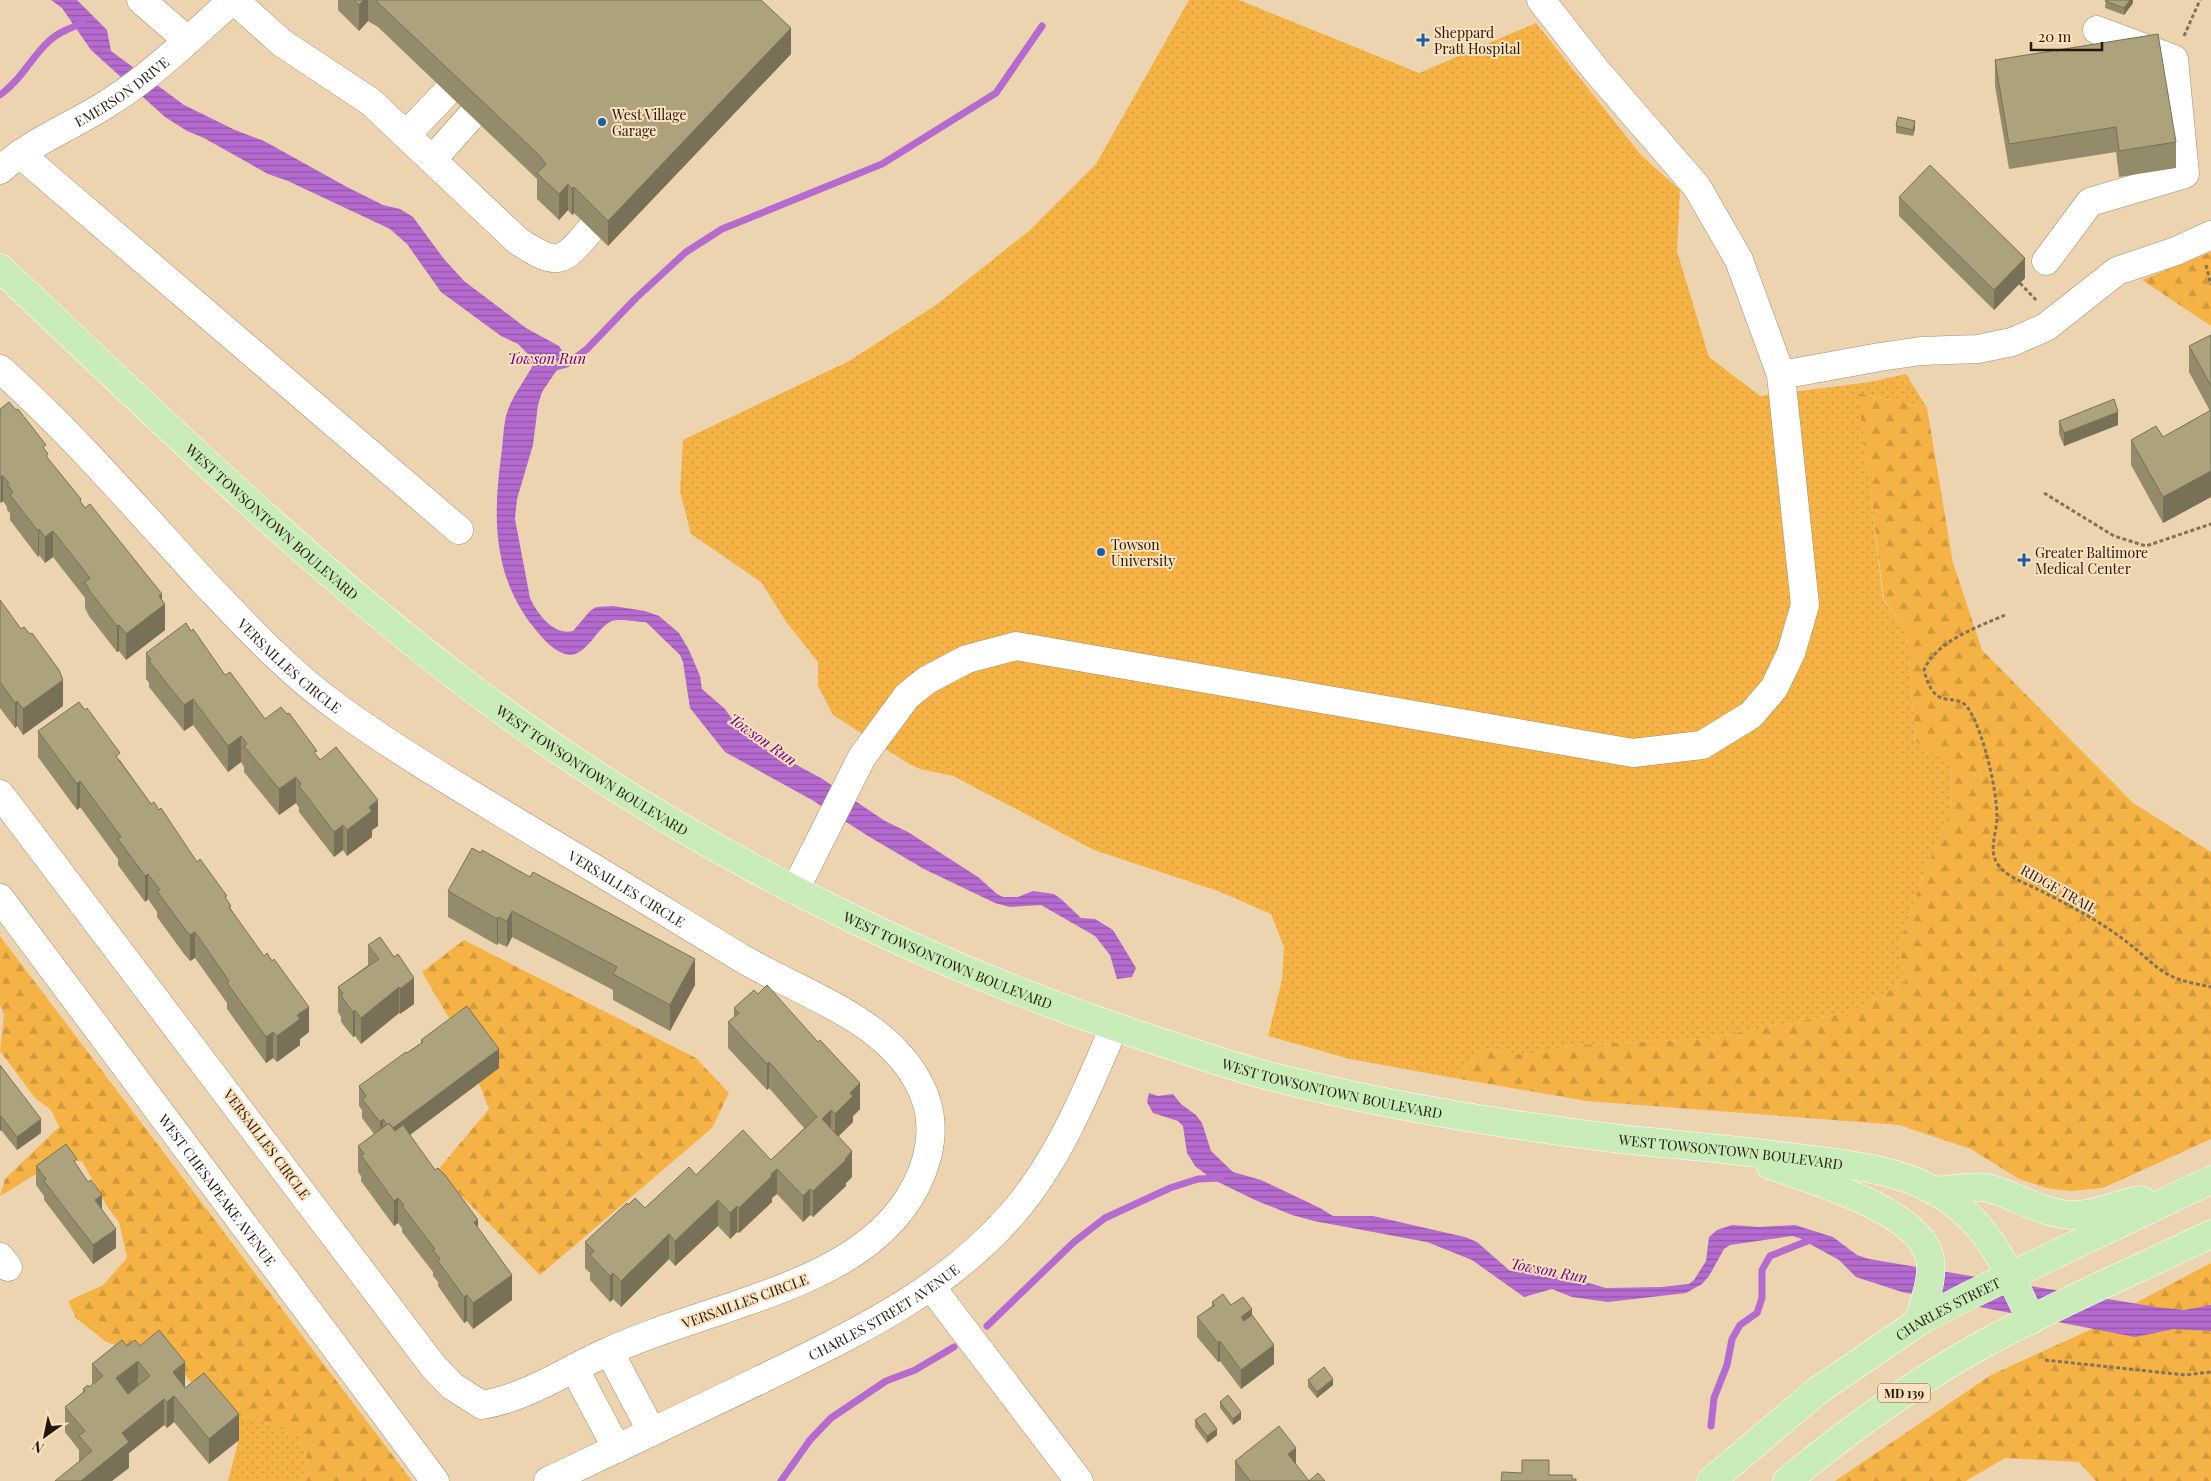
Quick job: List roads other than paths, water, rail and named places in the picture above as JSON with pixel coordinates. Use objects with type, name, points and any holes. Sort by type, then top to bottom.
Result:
[{"type":"main road","name":"WEST TOWSONTOWN BOULEVARD","points":[[0,268],[249,502],[338,582],[442,665],[535,733],[645,805],[716,847],[795,890],[910,947],[974,974],[1114,1027],[1297,1083],[1376,1100],[1534,1128],[1729,1149],[1867,1168],[1912,1180],[1935,1190],[1965,1212],[1990,1238],[2031,1320]]},
{"type":"main road","points":[[1729,1149],[1882,1208],[1908,1226],[1922,1241],[1929,1256],[1930,1279],[1918,1322]]},
{"type":"main road","name":"CHARLES STREET","points":[[1711,1481],[1816,1392],[1918,1322],[2211,1180]]},
{"type":"main road","points":[[1935,1190],[1987,1187],[2036,1208],[2054,1213],[2076,1215],[2094,1213],[2123,1202],[2178,1196]]},
{"type":"main road","name":"MD 139","points":[[1787,1481],[1911,1388],[1982,1345],[2211,1234]]},
{"type":"street","points":[[142,0],[182,44]]},
{"type":"street","points":[[234,0],[282,43],[371,102],[518,242],[534,252],[552,259],[569,255],[591,229]]},
{"type":"street","name":"EMERSON DRIVE","points":[[10,162],[127,92],[234,0]]},
{"type":"street","points":[[795,890],[862,757],[907,696],[927,680],[967,659],[1016,646],[1633,753],[1702,745],[1751,715],[1774,688],[1791,653],[1805,605],[1782,375],[1739,260],[1697,187],[1595,69],[1541,0]]},
{"type":"street","points":[[2046,261],[2090,202],[2185,174],[2174,59],[2097,30]]},
{"type":"street","points":[[406,135],[447,92]]},
{"type":"street","points":[[432,160],[472,116]]},
{"type":"street","points":[[10,162],[459,530]]},
{"type":"street","points":[[1782,375],[1880,357],[1922,351],[1978,349],[2012,342],[2046,327],[2062,316],[2104,279],[2117,271],[2176,251],[2208,246]]},
{"type":"street","name":"VERSAILLES CIRCLE","points":[[0,369],[78,445],[225,604],[280,659],[338,708],[426,767],[749,962],[844,1011],[890,1046],[917,1078],[930,1109],[932,1138],[914,1192],[898,1216],[856,1253],[800,1282],[609,1351],[506,1401],[482,1405],[452,1386],[434,1366],[0,794]]},
{"type":"street","name":"WEST CHESAPEAKE AVENUE","points":[[0,898],[435,1481]]},
{"type":"street","name":"CHARLES STREET AVENUE","points":[[548,1481],[861,1330],[932,1288],[989,1239],[1014,1212],[1038,1179],[1060,1142],[1090,1083],[1114,1027]]},
{"type":"street","points":[[932,1288],[963,1332],[1079,1481]]},
{"type":"street","points":[[609,1351],[652,1432]]},
{"type":"street","points":[[574,1368],[616,1449]]},
{"type":"water","name":"Towson Run","points":[[51,0],[77,0],[107,30],[111,51],[184,105],[235,130],[264,141],[347,187],[383,205],[400,209],[413,217],[444,259],[464,281],[526,328],[559,346],[563,352],[563,361],[542,392],[538,405],[533,445],[517,499],[515,519],[530,598],[541,616],[552,627],[566,632],[573,631],[590,611],[596,607],[613,606],[645,611],[659,616],[679,633],[689,650],[700,676],[702,689],[725,709],[737,726],[757,744],[821,778],[885,821],[908,832],[978,877],[997,894],[1003,897],[1018,897],[1033,891],[1054,894],[1081,918],[1095,919],[1113,930],[1136,968],[1132,977],[1117,979],[1110,955],[1095,936],[1041,905],[1010,907],[995,903],[924,869],[812,800],[725,752],[690,708],[683,662],[680,655],[646,622],[612,621],[606,624],[585,648],[572,655],[560,652],[550,645],[531,624],[518,605],[509,585],[503,565],[497,523],[498,479],[506,416],[514,396],[533,365],[531,357],[518,344],[501,336],[441,292],[407,244],[390,229],[288,181],[268,174],[204,138],[187,131],[165,117],[91,50],[62,8]]},
{"type":"water","name":"Towson Run","points":[[1149,1093],[1158,1096],[1173,1094],[1181,1104],[1196,1115],[1202,1123],[1211,1151],[1233,1172],[1261,1180],[1333,1216],[1373,1216],[1465,1237],[1477,1242],[1509,1270],[1568,1277],[1606,1288],[1661,1287],[1689,1284],[1694,1280],[1706,1261],[1709,1237],[1717,1230],[1732,1225],[1759,1227],[1795,1225],[1833,1237],[1857,1255],[1869,1259],[2156,1307],[2184,1310],[2211,1305],[2211,1331],[2174,1329],[2135,1337],[1902,1292],[1856,1277],[1839,1260],[1792,1236],[1730,1245],[1724,1249],[1709,1276],[1702,1284],[1686,1293],[1608,1302],[1572,1297],[1552,1289],[1524,1297],[1472,1260],[1427,1242],[1314,1221],[1292,1215],[1255,1200],[1212,1179],[1195,1166],[1187,1153],[1183,1126],[1178,1121],[1153,1113],[1147,1102]]},
{"type":"waterway","points":[[0,95],[8,89],[52,39],[64,31],[83,23]]},
{"type":"waterway","points":[[553,368],[567,364],[587,349],[636,298],[686,252],[722,229],[882,164],[996,93],[1042,26]]},
{"type":"waterway","points":[[987,1326],[1074,1242],[1105,1218],[1170,1188],[1198,1179],[1221,1178]]},
{"type":"waterway","points":[[1711,1426],[1714,1398],[1727,1365],[1732,1339],[1740,1325],[1757,1313],[1762,1298],[1762,1270],[1770,1256],[1815,1238]]},
{"type":"waterway","points":[[781,1481],[810,1440],[831,1418],[886,1381],[915,1370],[954,1347]]},
{"type":"place","name":"Sheppard Pratt Hospital","points":[[1423,40]]},
{"type":"place","name":"West Village Garage","points":[[602,122]]},
{"type":"place","name":"Towson University","points":[[1101,552]]},
{"type":"place","name":"Greater Baltimore Medical Center","points":[[2024,560]]}]
